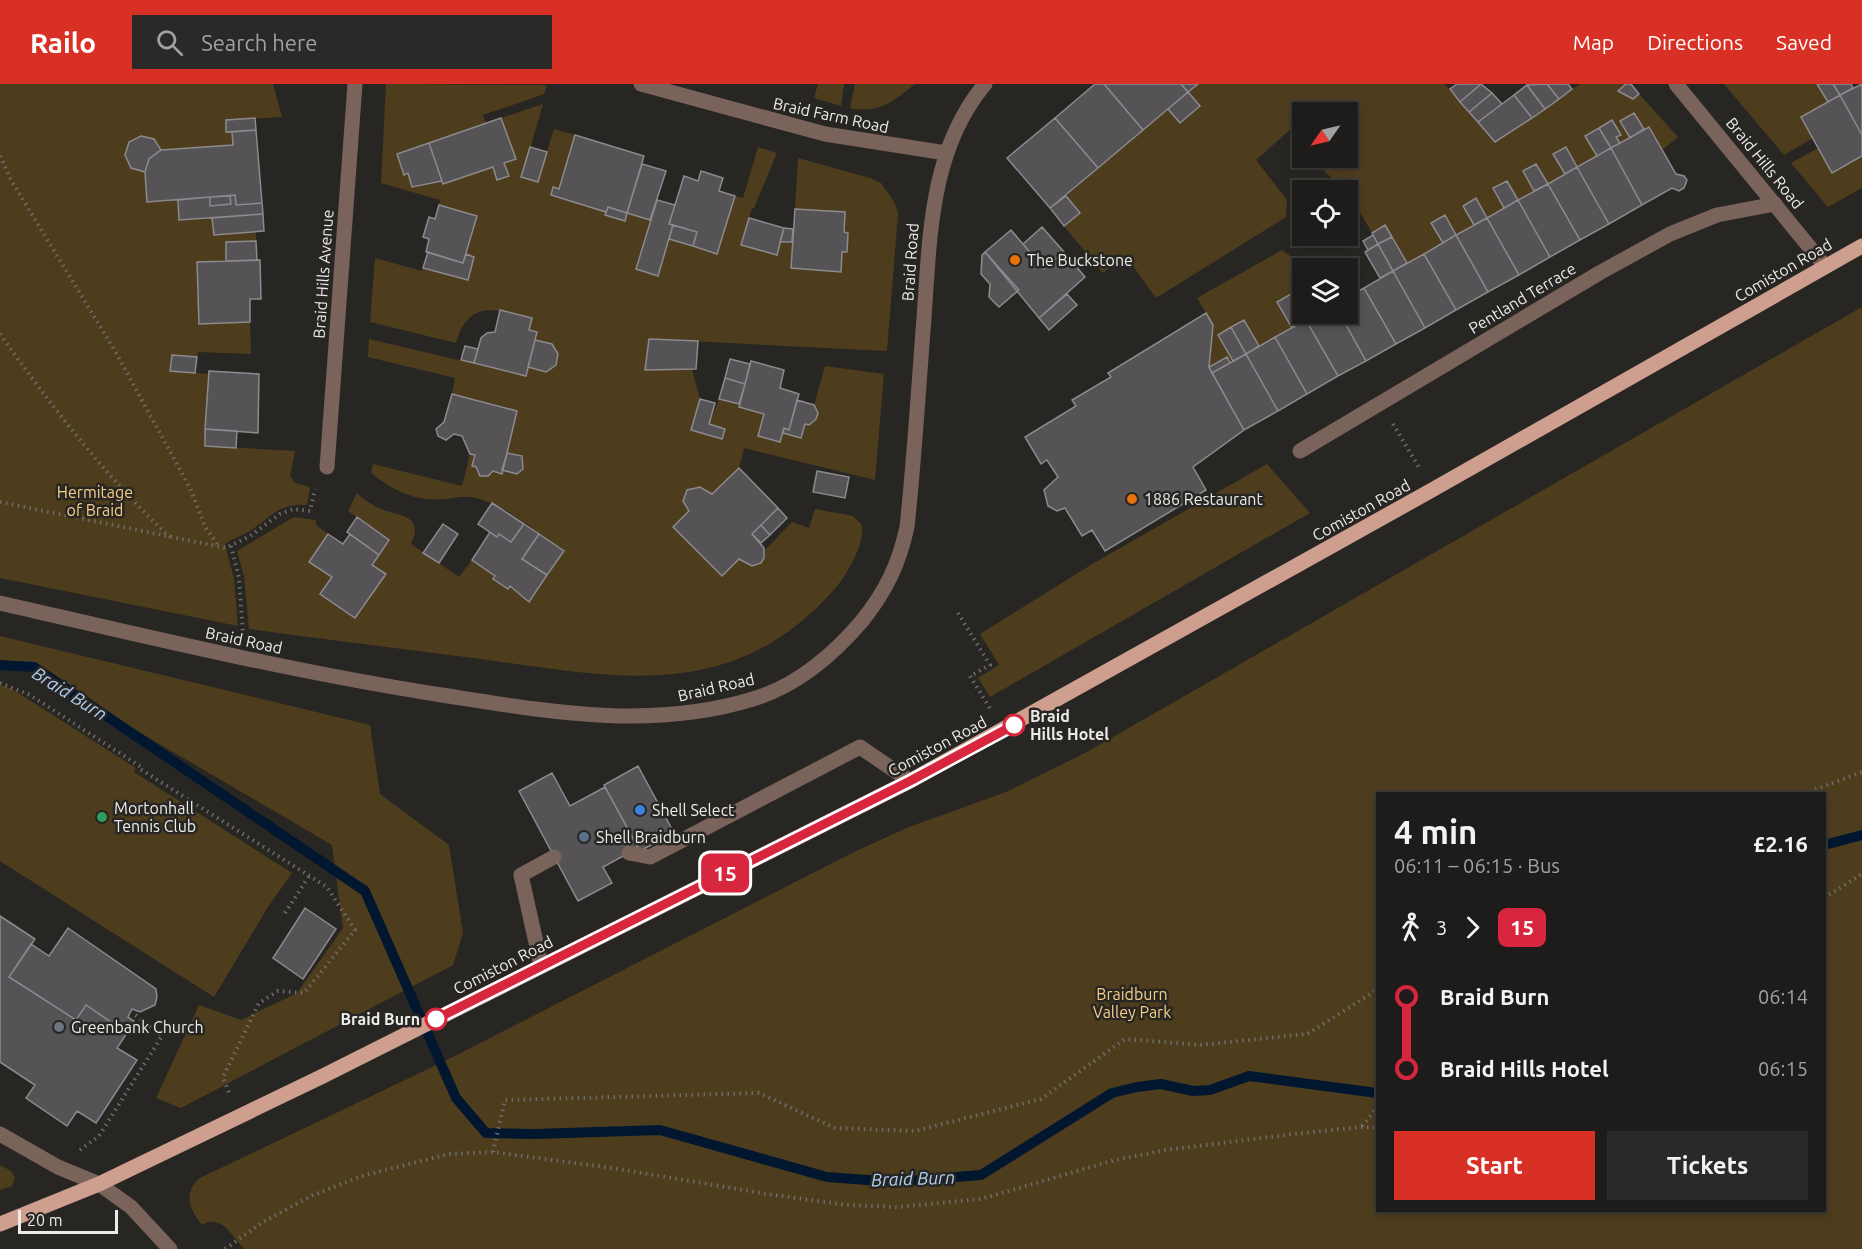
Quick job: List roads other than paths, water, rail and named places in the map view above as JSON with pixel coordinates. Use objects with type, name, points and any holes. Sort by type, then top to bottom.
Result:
[{"type":"main road","name":"Comiston Road","points":[[0,1224],[99,1184],[397,1039],[910,781],[1432,490],[1862,246]]},
{"type":"street","name":"Braid Hills Avenue","points":[[327,467],[355,84]]},
{"type":"street","name":"Braid Farm Road","points":[[641,84],[825,134],[946,153]]},
{"type":"street","name":"Braid Road","points":[[0,603],[322,675],[503,705],[615,717],[681,714],[722,707],[767,694],[816,665],[840,646],[890,583],[897,566],[907,526],[933,200],[946,153],[970,104],[985,84]]},
{"type":"street","name":"Braid Hills Road","points":[[1676,84],[1825,266]]},
{"type":"street","name":"Pentland Terrace","points":[[1299,451],[1670,234],[1717,215],[1775,204]]},
{"type":"street","points":[[629,853],[650,857],[860,747],[910,781]]},
{"type":"street","points":[[541,966],[521,875],[554,856]]},
{"type":"street","points":[[0,1134],[58,1167],[99,1184],[131,1207],[170,1249]]},
{"type":"waterway","name":"Braid Burn","points":[[0,665],[34,667],[365,891],[456,1098],[486,1133],[534,1134],[660,1130],[827,1177],[894,1182],[981,1175],[1112,1093],[1137,1087],[1161,1084],[1193,1091],[1210,1090],[1249,1076],[1376,1093]]},
{"type":"waterway","name":"Braid Burn","points":[[1826,844],[1862,835]]},
{"type":"place","name":"The Buckstone","points":[[1015,260]]},
{"type":"place","name":"1886 Restaurant","points":[[1132,499]]},
{"type":"place","name":"Braid Hills Hotel","points":[[1014,725]]},
{"type":"place","name":"Shell Select","points":[[640,810]]},
{"type":"place","name":"Mortonhall Tennis Club","points":[[102,817]]},
{"type":"place","name":"Shell Braidburn","points":[[584,837]]},
{"type":"place","name":"Braid Burn","points":[[436,1019]]},
{"type":"place","name":"Greenbank Church","points":[[59,1027]]},
{"type":"park label","name":"Hermitage of Braid","points":[[95,501]]},
{"type":"park label","name":"Braidburn Valley Park","points":[[1132,1003]]}]
